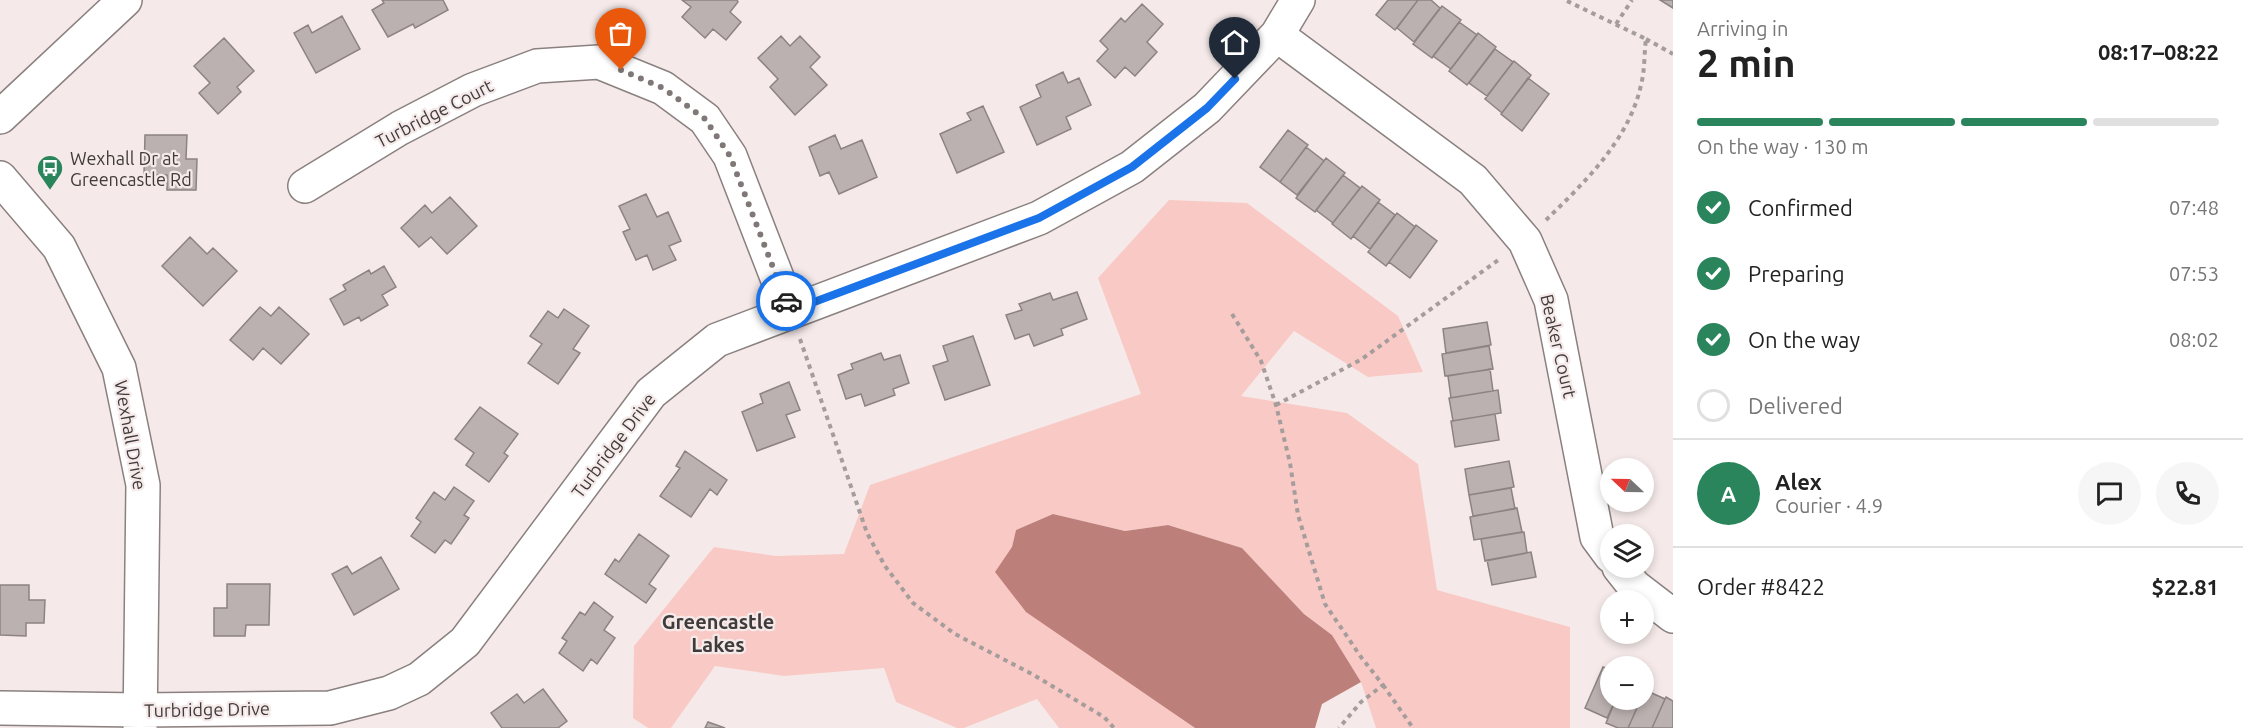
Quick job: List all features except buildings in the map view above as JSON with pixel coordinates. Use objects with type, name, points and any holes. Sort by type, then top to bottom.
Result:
[{"type":"street","points":[[0,117],[125,0]]},
{"type":"street","name":"Turbridge Drive","points":[[0,708],[140,719],[330,708],[389,693],[419,679],[465,642],[651,393],[717,340],[1039,218],[1132,167],[1207,108],[1277,35],[1298,0]]},
{"type":"street","name":"Beaker Court","points":[[1277,35],[1473,180],[1525,241],[1551,300],[1597,537],[1600,541]]},
{"type":"street","name":"Turbridge Court","points":[[305,186],[400,128],[473,90],[537,66],[599,62],[663,88],[705,119],[730,156],[790,311]]},
{"type":"street","name":"Wexhall Drive","points":[[0,178],[59,247],[119,368],[143,485],[140,719]]},
{"type":"street","points":[[1628,578],[1634,586],[1673,616]]},
{"type":"path","points":[[1616,24],[1632,0]]},
{"type":"path","points":[[1646,39],[1673,54]]},
{"type":"path","points":[[790,311],[867,533],[885,566],[913,603],[955,634],[1032,674],[1104,717],[1114,728]]},
{"type":"path","points":[[1232,314],[1261,361],[1276,405],[1290,463],[1298,515],[1325,604],[1360,657],[1413,728]]},
{"type":"path","points":[[1339,728],[1361,702],[1383,685]]},
{"type":"shaded area","points":[[1169,200],[1247,203],[1398,316],[1423,372],[1368,377],[1294,331],[1241,396],[1347,413],[1418,464],[1437,590],[1570,627],[1570,728],[1376,728],[1361,682],[1332,635],[1304,614],[1242,548],[1168,525],[1125,531],[1053,514],[1016,530],[1012,547],[1172,712],[1195,728],[1059,728],[1037,699],[964,728],[957,728],[896,702],[884,668],[784,676],[715,666],[671,728],[648,728],[633,718],[634,646],[714,547],[776,556],[844,554],[870,485],[1141,394],[1098,278]]},
{"type":"shaded area","points":[[1053,514],[1125,531],[1168,525],[1242,548],[1304,614],[1332,635],[1361,682],[1322,704],[1315,728],[1195,728],[1026,612],[995,572],[1012,547],[1016,530]]},
{"type":"way so far","points":[[621,70],[663,88],[705,119],[730,156],[786,301]]},
{"type":"place","name":"Wexhall Dr at Greencastle Rd","points":[[50,191]]},
{"type":"district","name":"Greencastle Lakes","points":[[718,632]]},
{"type":"route","points":[[786,301],[790,311],[1039,218],[1132,167],[1207,108],[1235,79]]}]
